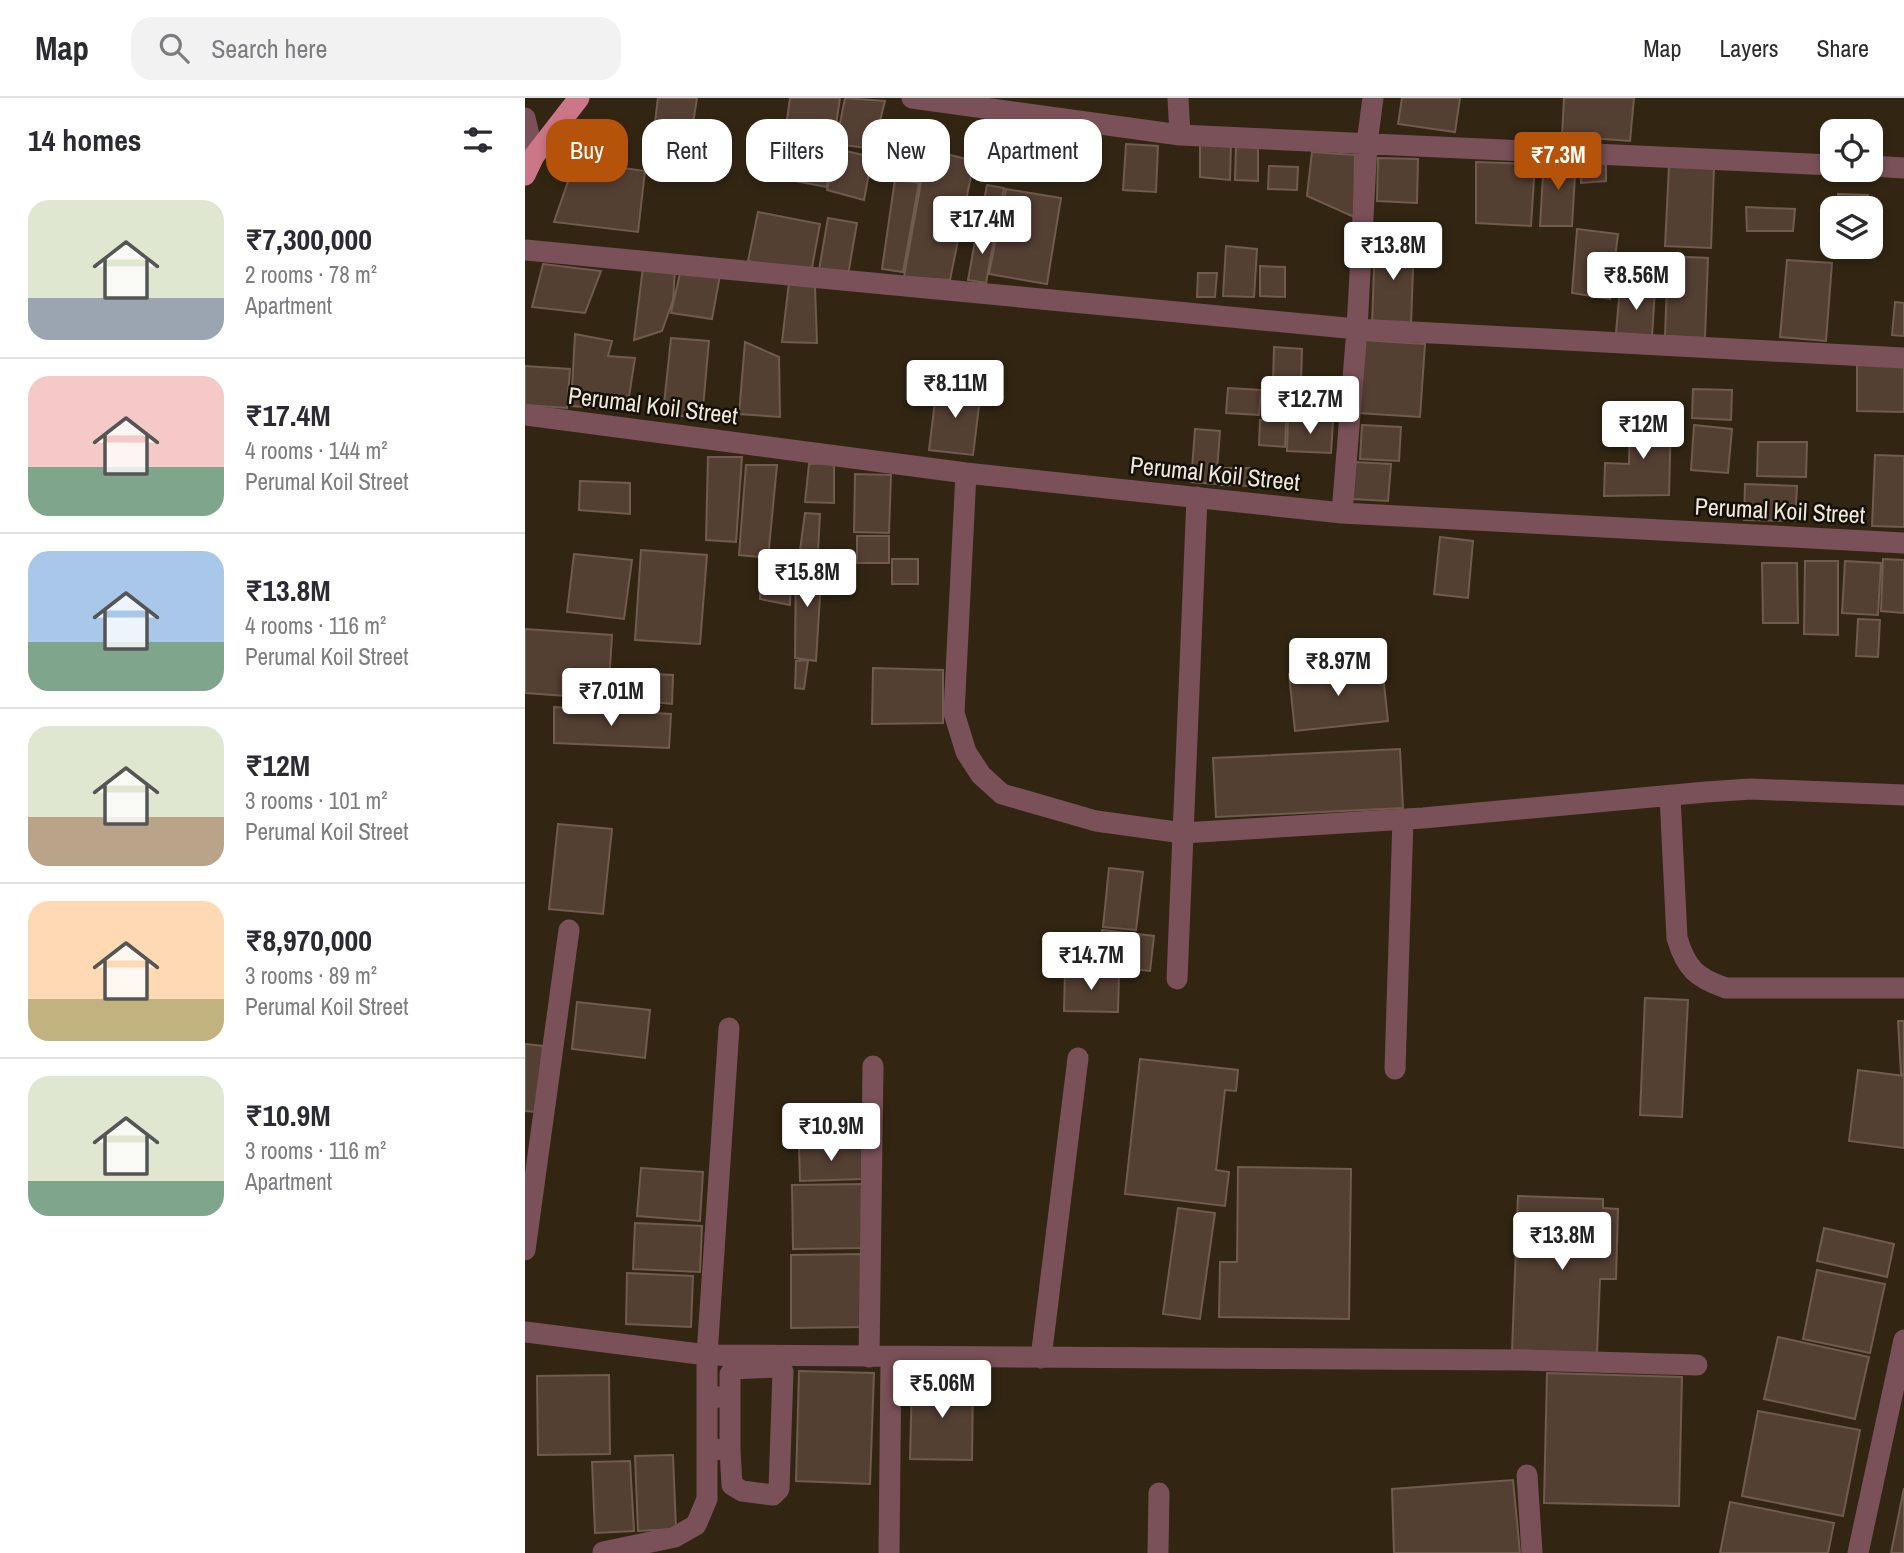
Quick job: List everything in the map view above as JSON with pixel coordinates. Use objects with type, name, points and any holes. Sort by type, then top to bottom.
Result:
[{"type":"main road","points":[[529,165],[579,98]]},
{"type":"street","points":[[912,98],[1179,135],[1820,163]]},
{"type":"street","points":[[1178,98],[1179,135]]},
{"type":"street","points":[[1342,513],[1357,329],[1367,143],[1373,98]]},
{"type":"street","points":[[525,118],[529,165]]},
{"type":"street","points":[[1883,167],[1904,168]]},
{"type":"street","points":[[525,250],[1357,329],[1904,358]]},
{"type":"street","name":"Perumal Koil Street","points":[[525,415],[966,473],[1342,513],[1904,543]]},
{"type":"street","points":[[966,473],[954,713],[966,752],[982,775],[1002,794],[1096,821],[1183,833],[1403,819],[1752,789],[1904,796]]},
{"type":"street","points":[[1177,979],[1197,497]]},
{"type":"street","points":[[1671,796],[1677,938],[1683,958],[1693,972],[1707,982],[1726,988],[1904,988]]},
{"type":"street","points":[[1395,1069],[1403,819]]},
{"type":"street","points":[[525,1250],[569,930]]},
{"type":"street","points":[[603,1552],[675,1537],[696,1525],[707,1499],[707,1354],[729,1028]]},
{"type":"street","points":[[1041,1358],[1078,1058]]},
{"type":"street","points":[[869,1357],[873,1066]]},
{"type":"street","points":[[525,1332],[707,1354],[1523,1360],[1697,1365]]},
{"type":"street","points":[[1858,1553],[1904,1340]]},
{"type":"street","points":[[889,1553],[891,1357]]},
{"type":"street","points":[[776,1367],[783,1372],[779,1489],[773,1494],[742,1491],[732,1485],[730,1395],[730,1374],[734,1369],[776,1367]]},
{"type":"street","points":[[707,1399],[730,1395]]},
{"type":"street","points":[[707,1449],[730,1450]]},
{"type":"street","points":[[1527,1475],[1532,1553]]},
{"type":"street","points":[[1158,1553],[1159,1493]]},
{"type":"building","points":[[658,98],[697,98],[694,119],[655,119]]},
{"type":"building","points":[[790,98],[840,98],[837,119],[787,119]]},
{"type":"building","points":[[845,98],[885,101],[880,119],[862,119],[862,148],[848,146],[848,119],[841,119]]},
{"type":"building","points":[[1402,98],[1460,98],[1455,132],[1398,124]]},
{"type":"building","points":[[1564,98],[1634,98],[1630,141],[1562,136]]},
{"type":"building","points":[[1200,140],[1231,142],[1230,180],[1200,177]]},
{"type":"building","points":[[1126,144],[1158,146],[1156,192],[1123,190]]},
{"type":"building","points":[[1236,144],[1258,144],[1258,181],[1235,180]]},
{"type":"building","points":[[848,152],[862,155],[862,182],[867,182],[864,200],[827,190],[829,182],[848,182]]},
{"type":"building","points":[[1312,152],[1355,155],[1354,217],[1307,196]]},
{"type":"building","points":[[950,155],[964,158],[964,182],[970,182],[950,280],[904,277],[921,182],[950,182]]},
{"type":"building","points":[[1580,157],[1606,157],[1606,181],[1581,183]]},
{"type":"building","points":[[1378,158],[1418,159],[1417,203],[1377,201]]},
{"type":"building","points":[[1544,158],[1576,158],[1572,226],[1540,226]]},
{"type":"building","points":[[1476,162],[1535,164],[1531,226],[1476,223]]},
{"type":"building","points":[[1269,166],[1298,167],[1297,190],[1268,189]]},
{"type":"building","points":[[1669,166],[1714,168],[1711,248],[1665,246]]},
{"type":"building","points":[[628,169],[642,171],[644,182],[638,232],[554,222],[568,182],[628,182]]},
{"type":"building","points":[[800,182],[828,182],[827,187]]},
{"type":"building","points":[[895,182],[919,183],[903,272],[882,269]]},
{"type":"building","points":[[987,185],[1004,188],[996,229],[979,226]]},
{"type":"building","points":[[1006,189],[1061,198],[1047,284],[989,274]]},
{"type":"building","points":[[1838,194],[1868,195],[1868,196]]},
{"type":"building","points":[[1746,207],[1795,209],[1793,231],[1747,231]]},
{"type":"building","points":[[758,212],[820,224],[811,273],[748,261]]},
{"type":"building","points":[[828,218],[857,223],[848,275],[819,270]]},
{"type":"building","points":[[1577,229],[1618,234],[1610,299],[1572,293]]},
{"type":"building","points":[[977,230],[995,233],[986,283],[968,280]]},
{"type":"building","points":[[1375,237],[1414,239],[1411,326],[1372,325]]},
{"type":"building","points":[[1226,246],[1257,249],[1254,297],[1223,296]]},
{"type":"building","points":[[1668,256],[1708,258],[1705,338],[1665,336]]},
{"type":"building","points":[[1787,260],[1832,263],[1826,341],[1780,337]]},
{"type":"building","points":[[543,264],[601,271],[585,313],[532,307]]},
{"type":"building","points":[[1260,266],[1285,267],[1285,297],[1260,296]]},
{"type":"building","points":[[643,267],[675,270],[673,300],[662,331],[634,340]]},
{"type":"building","points":[[681,269],[720,275],[712,319],[671,313]]},
{"type":"building","points":[[1198,273],[1217,273],[1215,297],[1197,297]]},
{"type":"building","points":[[789,282],[815,286],[817,343],[782,342]]},
{"type":"building","points":[[1620,287],[1655,290],[1652,336],[1616,333]]},
{"type":"building","points":[[1895,302],[1904,303],[1904,336],[1892,335]]},
{"type":"building","points":[[575,334],[612,341],[608,356],[635,358],[627,410],[571,406]]},
{"type":"building","points":[[671,338],[709,341],[702,418],[663,414]]},
{"type":"building","points":[[1362,340],[1425,344],[1420,417],[1358,413]]},
{"type":"building","points":[[745,342],[779,357],[780,417],[739,414]]},
{"type":"building","points":[[1274,347],[1302,349],[1301,384],[1273,383]]},
{"type":"building","points":[[1857,362],[1904,362],[1904,412],[1857,411]]},
{"type":"building","points":[[525,366],[570,369],[567,408],[525,405]]},
{"type":"building","points":[[937,385],[981,390],[973,455],[929,450]]},
{"type":"building","points":[[1228,388],[1261,390],[1259,415],[1226,413]]},
{"type":"building","points":[[1693,389],[1732,390],[1731,420],[1692,418]]},
{"type":"building","points":[[1630,417],[1671,418],[1669,495],[1604,496],[1605,463],[1629,464]]},
{"type":"building","points":[[1288,419],[1333,421],[1331,453],[1287,451]]},
{"type":"building","points":[[1260,420],[1286,421],[1285,447],[1259,445]]},
{"type":"building","points":[[1362,425],[1401,427],[1399,461],[1360,459]]},
{"type":"building","points":[[1694,425],[1732,429],[1728,473],[1691,470]]},
{"type":"building","points":[[1195,429],[1220,431],[1216,484],[1191,482]]},
{"type":"building","points":[[1758,442],[1807,442],[1806,477],[1757,476]]},
{"type":"building","points":[[1875,455],[1904,456],[1904,527],[1872,526]]},
{"type":"building","points":[[708,457],[742,457],[736,542],[706,540]]},
{"type":"building","points":[[1354,462],[1391,464],[1388,501],[1352,499]]},
{"type":"building","points":[[834,463],[834,503],[805,502],[809,464]]},
{"type":"building","points":[[746,465],[777,465],[768,558],[739,555]]},
{"type":"building","points":[[1221,468],[1253,468],[1253,486],[1221,485]]},
{"type":"building","points":[[855,474],[891,475],[889,533],[854,532]]},
{"type":"building","points":[[580,481],[630,483],[630,514],[579,510]]},
{"type":"building","points":[[1745,484],[1797,486],[1795,521],[1744,520]]},
{"type":"building","points":[[805,513],[820,514],[818,551],[800,550]]},
{"type":"building","points":[[857,536],[889,536],[889,563],[857,563]]},
{"type":"building","points":[[1440,537],[1473,541],[1468,598],[1434,594]]},
{"type":"building","points":[[641,550],[707,555],[700,644],[635,640]]},
{"type":"building","points":[[574,554],[632,560],[624,619],[567,612]]},
{"type":"building","points":[[892,559],[918,559],[918,584],[892,584]]},
{"type":"building","points":[[1883,559],[1904,560],[1904,613],[1881,611]]},
{"type":"building","points":[[796,561],[822,563],[816,661],[795,658]]},
{"type":"building","points":[[1805,561],[1838,561],[1838,635],[1804,634]]},
{"type":"building","points":[[1845,561],[1881,563],[1878,615],[1842,613]]},
{"type":"building","points":[[1762,563],[1797,563],[1798,623],[1763,623]]},
{"type":"building","points":[[761,566],[791,569],[790,605],[760,599]]},
{"type":"building","points":[[1858,619],[1880,620],[1878,657],[1856,656]]},
{"type":"building","points":[[525,629],[612,635],[608,699],[525,693]]},
{"type":"building","points":[[808,660],[804,689],[795,688],[796,661]]},
{"type":"building","points":[[1382,665],[1388,721],[1295,731],[1289,674]]},
{"type":"building","points":[[873,668],[943,670],[943,723],[872,724]]},
{"type":"building","points":[[634,673],[673,675],[672,704],[634,700]]},
{"type":"building","points":[[554,707],[671,714],[669,748],[554,743]]},
{"type":"building","points":[[1400,749],[1403,808],[1216,817],[1213,758]]},
{"type":"building","points":[[558,824],[612,829],[603,914],[549,909]]},
{"type":"building","points":[[1109,868],[1143,872],[1136,930],[1103,927]]},
{"type":"building","points":[[1102,930],[1154,936],[1150,971],[1097,965]]},
{"type":"building","points":[[1065,971],[1119,972],[1118,1012],[1064,1011]]},
{"type":"building","points":[[1645,998],[1688,1000],[1682,1117],[1640,1115]]},
{"type":"building","points":[[577,1002],[650,1010],[645,1058],[572,1049]]},
{"type":"building","points":[[1898,1021],[1904,1021],[1904,1074],[1901,1074]]},
{"type":"building","points":[[525,1044],[543,1046],[536,1112],[525,1111]]},
{"type":"building","points":[[1140,1059],[1238,1070],[1236,1091],[1225,1090],[1216,1170],[1229,1172],[1225,1206],[1125,1194]]},
{"type":"building","points":[[1858,1070],[1904,1076],[1904,1148],[1849,1141]]},
{"type":"building","points":[[862,1144],[863,1179],[800,1181],[799,1147]]},
{"type":"building","points":[[1238,1167],[1351,1169],[1349,1319],[1219,1317],[1220,1262],[1237,1262]]},
{"type":"building","points":[[641,1168],[703,1172],[700,1221],[637,1216]]},
{"type":"building","points":[[864,1184],[865,1248],[793,1249],[792,1185]]},
{"type":"building","points":[[1518,1196],[1603,1199],[1603,1208],[1618,1209],[1616,1279],[1600,1279],[1597,1354],[1512,1350]]},
{"type":"building","points":[[1178,1208],[1215,1213],[1200,1319],[1163,1314]]},
{"type":"building","points":[[635,1223],[702,1226],[700,1272],[633,1269]]},
{"type":"building","points":[[1824,1228],[1894,1244],[1887,1277],[1817,1261]]},
{"type":"building","points":[[864,1254],[864,1327],[791,1328],[791,1255]]},
{"type":"building","points":[[1817,1270],[1885,1284],[1870,1353],[1803,1339]]},
{"type":"building","points":[[627,1273],[693,1276],[691,1327],[626,1324]]},
{"type":"building","points":[[1778,1337],[1869,1357],[1855,1419],[1764,1399]]},
{"type":"building","points":[[799,1371],[874,1373],[870,1484],[796,1481]]},
{"type":"building","points":[[1547,1373],[1682,1377],[1679,1506],[1544,1503]]},
{"type":"building","points":[[609,1375],[610,1454],[538,1455],[537,1376]]},
{"type":"building","points":[[912,1379],[973,1380],[972,1460],[910,1459]]},
{"type":"building","points":[[1758,1411],[1860,1430],[1843,1516],[1742,1496]]},
{"type":"building","points":[[673,1455],[676,1529],[638,1531],[635,1456]]},
{"type":"building","points":[[630,1461],[634,1531],[595,1533],[592,1462]]},
{"type":"building","points":[[1513,1480],[1520,1553],[1394,1553],[1392,1489]]},
{"type":"building","points":[[1904,1488],[1904,1553],[1891,1553]]},
{"type":"building","points":[[1730,1502],[1834,1523],[1828,1553],[1720,1553]]}]
